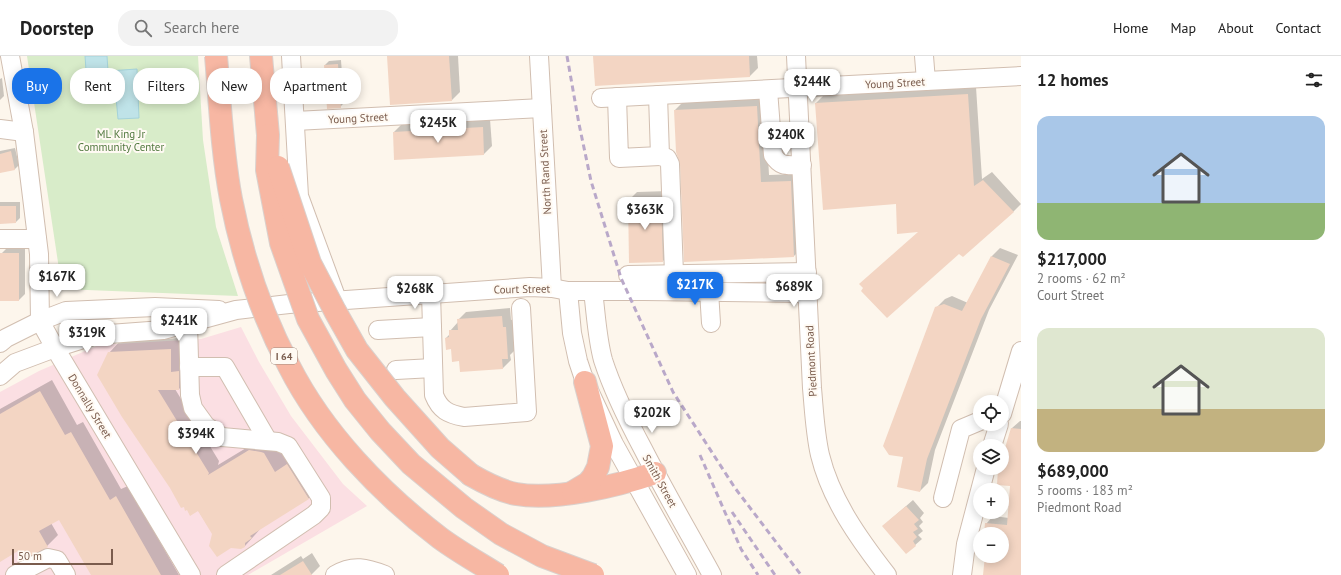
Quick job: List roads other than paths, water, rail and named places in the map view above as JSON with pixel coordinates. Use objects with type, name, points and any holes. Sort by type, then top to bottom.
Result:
[{"type":"highway","name":"I 64","points":[[216,56],[224,148],[231,199],[246,258],[262,306],[289,367],[307,397],[333,434],[364,470],[406,510],[441,539],[498,575]]},
{"type":"highway","points":[[261,56],[268,135],[268,170],[281,243],[308,319],[336,370],[355,400],[380,431],[411,464],[464,508],[501,534],[542,556],[594,575]]},
{"type":"highway","points":[[268,135],[310,263],[335,311],[357,350],[395,398],[440,448],[471,475],[496,488],[515,494],[535,496],[572,493],[635,480],[655,473]]},
{"type":"highway","points":[[572,493],[588,483],[593,477],[598,467],[602,446],[585,382]]},
{"type":"street","name":"Donnally Street","points":[[10,56],[19,113],[24,132],[39,254],[40,321],[191,575]]},
{"type":"street","points":[[290,56],[299,196],[337,301]]},
{"type":"street","name":"North Rand Street","points":[[539,56],[542,108],[560,289]]},
{"type":"street","name":"Piedmont Road","points":[[796,56],[812,388],[820,456],[832,489],[850,524],[886,575]]},
{"type":"street","points":[[924,56],[926,81]]},
{"type":"street","name":"Young Street","points":[[660,156],[619,158],[609,98],[1021,76]]},
{"type":"street","points":[[768,90],[773,155],[777,162],[783,165],[802,165]]},
{"type":"street","points":[[658,95],[660,156],[666,158],[670,164],[674,274]]},
{"type":"street","name":"Young Street","points":[[295,121],[542,108]]},
{"type":"street","points":[[0,130],[24,132]]},
{"type":"street","points":[[0,239],[37,239]]},
{"type":"street","points":[[628,275],[807,272]]},
{"type":"street","name":"Court Street","points":[[0,343],[6,338],[40,321],[66,311],[75,310],[155,306],[236,310],[289,304],[530,286],[593,291],[808,293]]},
{"type":"street","name":"Smith Street","points":[[560,289],[572,332],[578,361],[585,382],[614,444],[687,575]]},
{"type":"street","name":"Smith Street","points":[[593,291],[597,330],[603,360],[614,389],[628,421],[655,473],[712,575]]},
{"type":"street","points":[[709,292],[710,323]]},
{"type":"street","points":[[430,293],[434,395],[438,405],[445,411],[464,417],[527,412],[521,308]]},
{"type":"street","name":"Court Street","points":[[0,376],[15,364],[55,348],[96,335],[163,330],[236,310]]},
{"type":"street","points":[[188,324],[190,395],[193,408],[206,426],[222,437],[278,442],[288,446],[321,498],[321,508],[314,515],[226,575]]},
{"type":"street","points":[[378,330],[432,327]]},
{"type":"street","points":[[1007,395],[1021,351]]},
{"type":"street","points":[[189,367],[225,367],[268,441]]},
{"type":"street","points":[[396,370],[433,368]]},
{"type":"street","points":[[943,498],[960,429],[973,424]]},
{"type":"street","points":[[962,575],[966,544],[984,475]]},
{"type":"street","points":[[15,575],[48,558],[57,560],[66,575]]},
{"type":"street","points":[[335,575],[344,570],[366,568],[385,575]]},
{"type":"water","points":[[85,56],[107,56],[108,68],[86,68]]},
{"type":"water","points":[[133,69],[133,104],[138,104],[139,118],[118,119],[117,104],[125,104],[125,70]]},
{"type":"railway","points":[[567,56],[591,181],[621,278],[673,392],[735,488],[801,575]]},
{"type":"railway","points":[[700,455],[741,549],[758,575]]},
{"type":"railway","points":[[732,512],[775,575]]},
{"type":"park label","name":"ML King Jr Community Center","points":[[121,140]]}]
